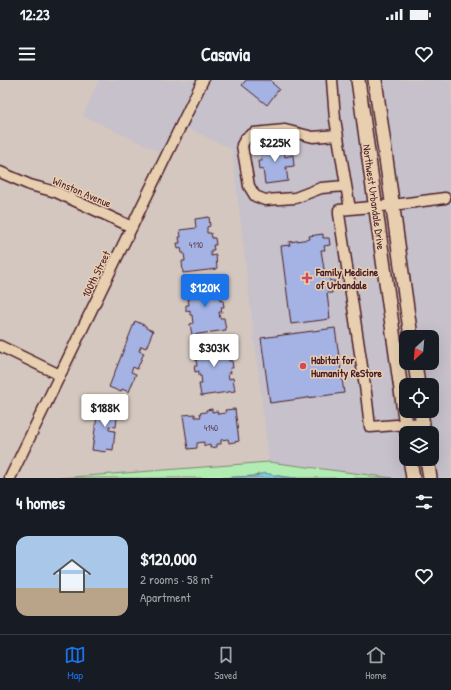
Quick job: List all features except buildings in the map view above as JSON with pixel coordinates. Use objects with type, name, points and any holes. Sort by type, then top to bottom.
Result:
[{"type":"main road","name":"Northwest Urbandale Drive","points":[[358,80],[406,426]]},
{"type":"main road","name":"Northwest Urbandale Drive","points":[[375,80],[410,330]]},
{"type":"main road","points":[[411,466],[413,478]]},
{"type":"main road","points":[[428,466],[430,478]]},
{"type":"street","name":"100th Street","points":[[10,478],[203,80]]},
{"type":"street","points":[[332,80],[337,135],[350,209]]},
{"type":"street","points":[[337,135],[313,137],[285,130],[254,133],[246,138],[242,145],[249,186],[255,196],[266,200],[295,198],[321,188],[345,186]]},
{"type":"street","name":"Winston Avenue","points":[[0,172],[30,185],[56,192],[132,227]]},
{"type":"street","points":[[399,429],[370,427],[339,214],[340,210],[445,198]]},
{"type":"street","points":[[0,346],[60,375]]},
{"type":"shaded area","points":[[99,80],[358,80],[399,382],[399,418],[404,418],[405,426],[399,426],[399,466],[409,466],[413,478],[392,478],[269,462],[232,149],[181,125],[167,155],[83,116]]},
{"type":"shaded area","points":[[375,80],[451,80],[451,478],[430,478],[431,466],[439,466],[439,426],[423,426],[422,418],[439,418],[439,378],[417,378],[416,370],[439,370],[439,330],[410,330]]},
{"type":"green space","points":[[269,462],[392,478],[297,478],[258,474],[256,476],[217,478],[60,478]]},
{"type":"water","points":[[264,473],[297,478],[217,478],[256,476]]},
{"type":"place","name":"Family Medicine of Urbandale","points":[[307,278]]},
{"type":"place","name":"Habitat for Humanity ReStore","points":[[303,366]]}]
